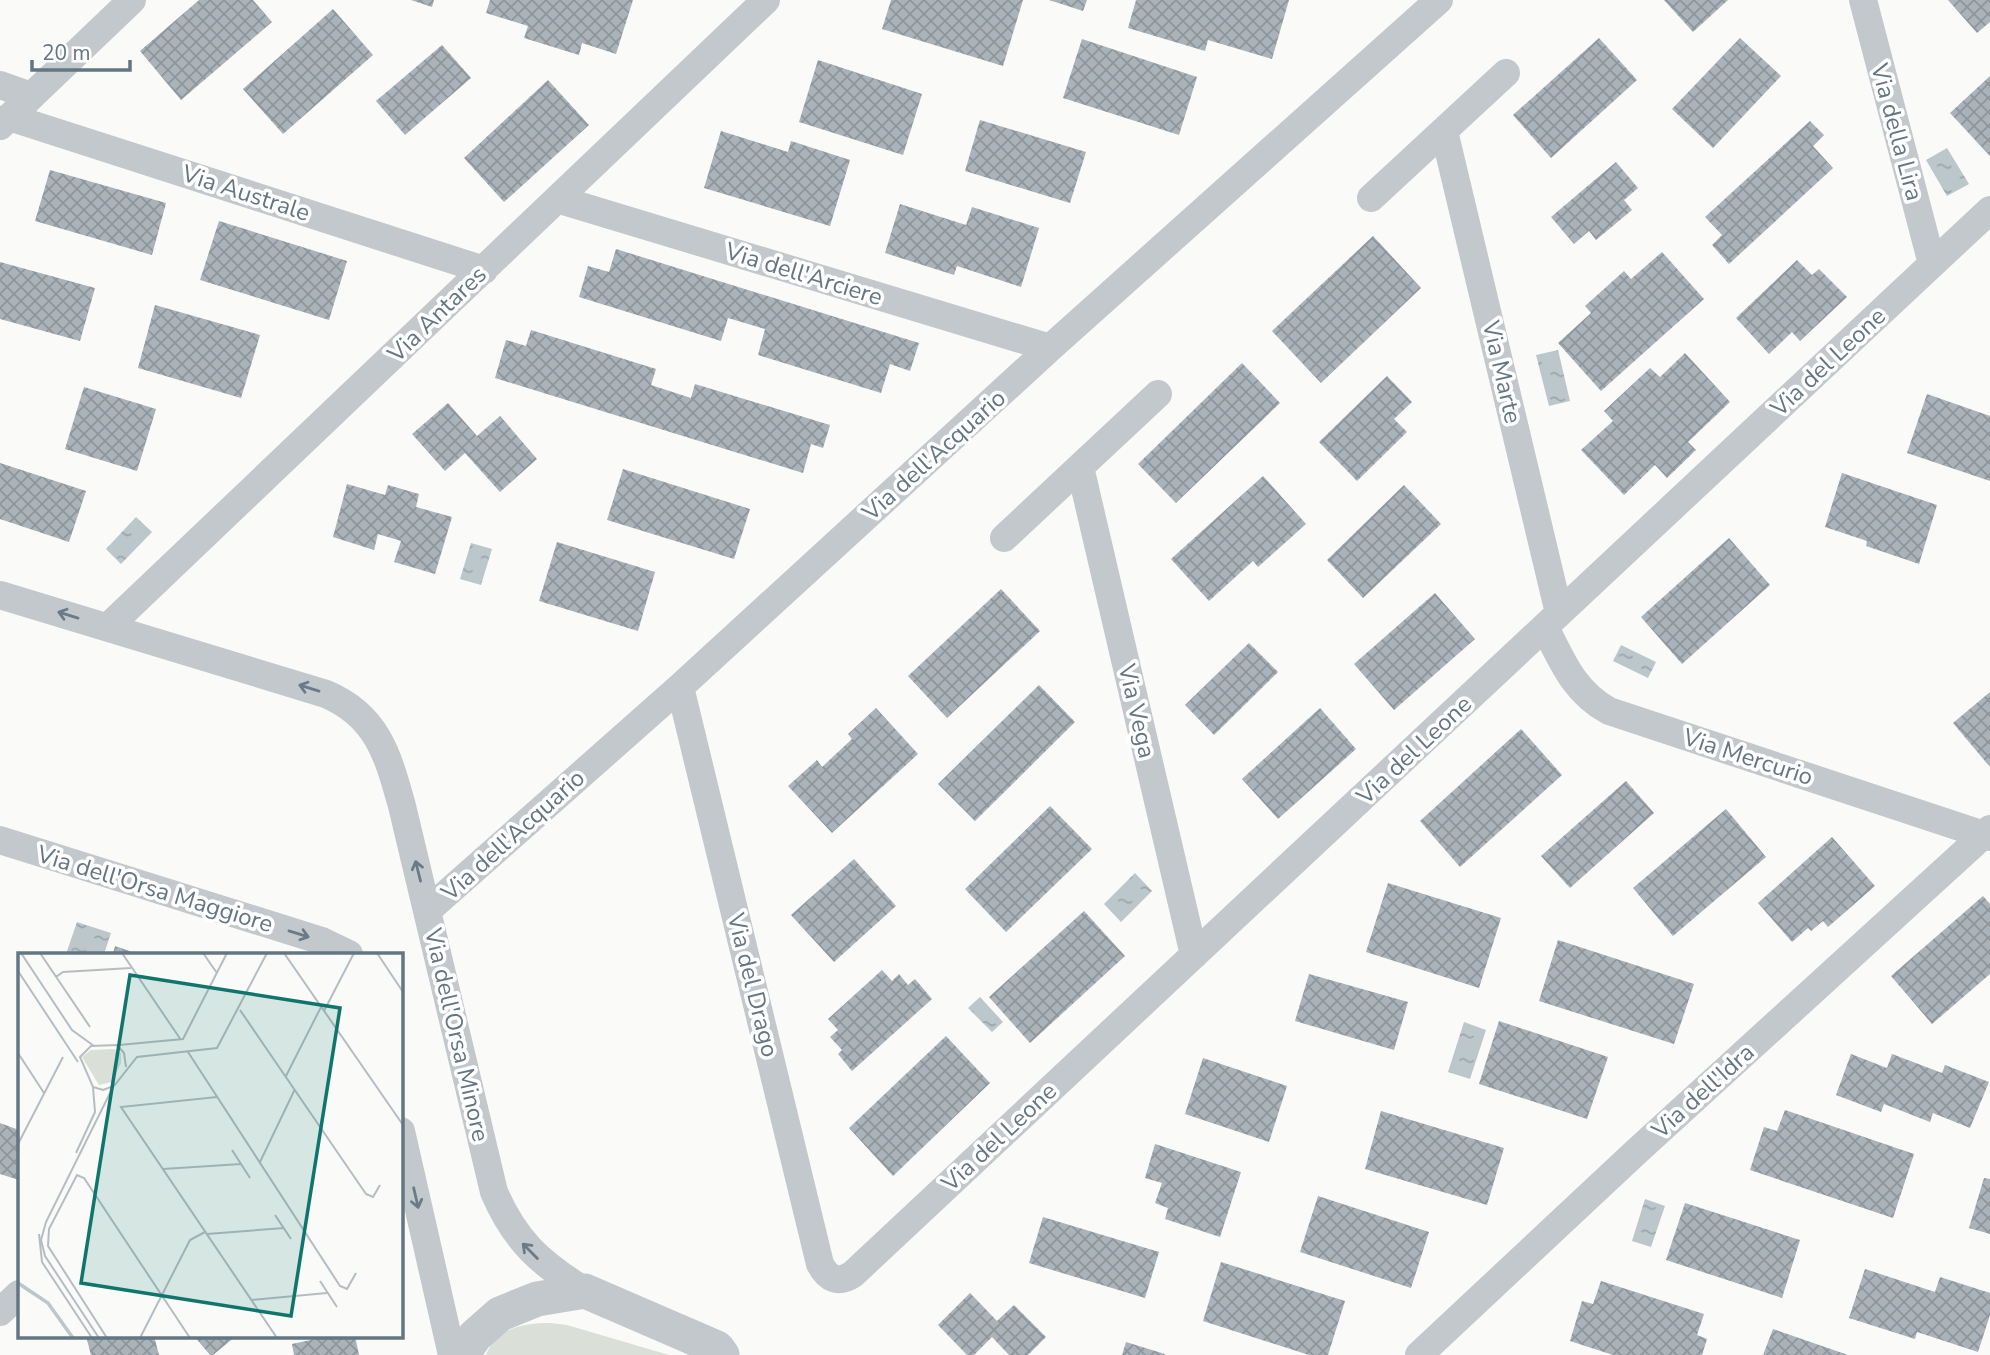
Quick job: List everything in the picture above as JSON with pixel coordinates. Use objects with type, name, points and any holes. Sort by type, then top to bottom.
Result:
[{"type":"street","points":[[5,121],[132,0]]},
{"type":"street","name":"Via Antares","points":[[108,627],[766,0]]},
{"type":"street","name":"Via dell'Acquario","points":[[428,910],[680,687],[1050,348],[1439,0]]},
{"type":"street","name":"Via della Lira","points":[[1863,0],[1932,264]]},
{"type":"street","points":[[1371,198],[1506,74]]},
{"type":"street","points":[[0,85],[31,96]]},
{"type":"street","name":"Via Australe","points":[[5,121],[484,270]]},
{"type":"street","name":"Via Marte","points":[[1444,131],[1552,620]]},
{"type":"street","name":"Via dell'Arciere","points":[[557,199],[1050,348]]},
{"type":"street","name":"Via del Leone","points":[[833,1280],[853,1274],[1990,210]]},
{"type":"street","points":[[1004,538],[1158,394]]},
{"type":"street","name":"Via Vega","points":[[1080,467],[1194,956]]},
{"type":"street","name":"Via dell'Orsa Minore","points":[[0,595],[326,694],[352,707],[374,731],[390,764],[428,910],[494,1192],[512,1229],[522,1242],[550,1269],[585,1291]]},
{"type":"street","name":"Via Mercurio","points":[[1552,620],[1572,680],[1586,696],[1609,710],[1988,834]]},
{"type":"street","name":"Via del Drago","points":[[680,687],[820,1264],[833,1280]]},
{"type":"street","name":"Via dell'Idra","points":[[1419,1355],[1636,1153],[1988,834]]},
{"type":"street","name":"Via dell'Orsa Maggiore","points":[[0,840],[322,941],[347,953]]},
{"type":"street","points":[[402,1135],[452,1355]]},
{"type":"street","points":[[462,1355],[474,1336],[500,1314],[537,1299],[585,1291],[725,1353]]},
{"type":"street","points":[[0,1312],[18,1295]]},
{"type":"shaded area","points":[[551,1323],[567,1325],[669,1355],[486,1355],[497,1338],[512,1328]]},
{"type":"water","points":[[1947,148],[1969,184],[1947,196],[1926,160]]},
{"type":"water","points":[[1558,350],[1570,401],[1549,406],[1536,355]]},
{"type":"water","points":[[136,517],[152,532],[121,564],[106,549]]},
{"type":"water","points":[[471,543],[492,549],[481,585],[460,579]]},
{"type":"water","points":[[1621,645],[1656,662],[1648,678],[1613,661]]},
{"type":"water","points":[[1135,873],[1152,891],[1121,922],[1104,904]]},
{"type":"water","points":[[77,922],[111,933],[104,953],[66,953]]},
{"type":"water","points":[[980,997],[1003,1022],[992,1032],[968,1008]]},
{"type":"water","points":[[1464,1022],[1486,1030],[1470,1079],[1448,1072]]},
{"type":"water","points":[[1645,1199],[1665,1206],[1651,1247],[1632,1241]]},
{"type":"building","points":[[199,0],[253,0],[272,22],[181,100],[140,51]]},
{"type":"building","points":[[411,0],[434,0],[432,7]]},
{"type":"building","points":[[490,0],[633,0],[616,54],[582,43],[579,55],[524,38],[528,26],[486,13]]},
{"type":"building","points":[[891,0],[1023,0],[1003,66],[882,29]]},
{"type":"building","points":[[1049,0],[1087,0],[1083,11]]},
{"type":"building","points":[[1136,0],[1289,0],[1272,59],[1208,40],[1205,51],[1128,28]]},
{"type":"building","points":[[1664,0],[1728,0],[1693,32]]},
{"type":"building","points":[[1948,0],[1990,0],[1990,22],[1977,33]]},
{"type":"building","points":[[333,9],[373,55],[283,134],[243,89]]},
{"type":"building","points":[[1599,38],[1637,80],[1551,158],[1513,115]]},
{"type":"building","points":[[1740,38],[1781,76],[1713,148],[1672,109]]},
{"type":"building","points":[[1082,39],[1197,77],[1179,135],[1063,98]]},
{"type":"building","points":[[442,45],[471,78],[405,135],[376,101]]},
{"type":"building","points":[[818,60],[922,94],[903,155],[799,122]]},
{"type":"building","points":[[1990,76],[1990,156],[1950,113]]},
{"type":"building","points":[[548,80],[589,125],[504,202],[464,158]]},
{"type":"building","points":[[980,120],[1086,152],[1070,203],[965,171]]},
{"type":"building","points":[[1810,121],[1824,135],[1813,146],[1833,168],[1729,264],[1712,245],[1722,235],[1705,217]]},
{"type":"building","points":[[721,131],[788,152],[791,141],[850,160],[830,226],[704,188]]},
{"type":"building","points":[[1616,162],[1638,188],[1624,200],[1632,210],[1596,240],[1589,231],[1574,244],[1551,217]]},
{"type":"building","points":[[50,170],[166,203],[152,255],[35,221]]},
{"type":"building","points":[[900,204],[966,225],[972,207],[1039,228],[1021,287],[957,266],[954,275],[885,253]]},
{"type":"building","points":[[219,221],[347,261],[329,320],[200,280]]},
{"type":"building","points":[[1373,236],[1421,288],[1321,383],[1272,331]]},
{"type":"building","points":[[616,249],[919,343],[910,371],[890,364],[881,393],[758,355],[765,329],[728,318],[721,341],[579,297],[588,266],[609,272]]},
{"type":"building","points":[[1662,252],[1704,299],[1601,391],[1558,343],[1591,313],[1585,306],[1624,271],[1631,279]]},
{"type":"building","points":[[1797,260],[1812,275],[1819,269],[1847,297],[1800,341],[1792,332],[1769,354],[1736,318]]},
{"type":"building","points":[[0,262],[95,288],[80,341],[0,319]]},
{"type":"building","points":[[155,305],[260,335],[241,398],[138,368]]},
{"type":"building","points":[[531,330],[656,369],[651,385],[691,398],[695,384],[830,425],[823,448],[811,444],[803,473],[495,378],[506,340],[526,346]]},
{"type":"building","points":[[1685,353],[1730,402],[1688,442],[1696,450],[1667,478],[1655,465],[1624,495],[1581,450],[1613,421],[1604,411],[1650,368],[1660,377]]},
{"type":"building","points":[[1242,363],[1280,403],[1176,503],[1138,464]]},
{"type":"building","points":[[1387,376],[1412,402],[1394,419],[1407,432],[1357,481],[1319,442]]},
{"type":"building","points":[[84,387],[156,409],[137,471],[65,449]]},
{"type":"building","points":[[1927,394],[1990,416],[1990,481],[1907,453]]},
{"type":"building","points":[[448,403],[477,436],[500,416],[537,459],[500,492],[465,453],[445,471],[412,434]]},
{"type":"building","points":[[0,463],[86,491],[69,542],[0,519]]},
{"type":"building","points":[[623,469],[750,509],[734,559],[607,520]]},
{"type":"building","points":[[1842,473],[1937,505],[1919,564],[1866,546],[1867,541],[1825,527]]},
{"type":"building","points":[[1263,476],[1306,524],[1258,567],[1253,561],[1209,601],[1171,559]]},
{"type":"building","points":[[347,484],[385,495],[388,485],[419,494],[416,507],[452,517],[435,574],[394,562],[401,541],[378,534],[374,550],[333,537]]},
{"type":"building","points":[[1404,485],[1441,524],[1363,598],[1327,560]]},
{"type":"building","points":[[1729,538],[1770,585],[1682,664],[1641,617]]},
{"type":"building","points":[[557,542],[655,572],[638,631],[539,601]]},
{"type":"building","points":[[1001,589],[1040,631],[947,718],[908,676]]},
{"type":"building","points":[[1435,593],[1475,639],[1394,710],[1354,664]]},
{"type":"building","points":[[1249,643],[1278,672],[1214,735],[1185,705]]},
{"type":"building","points":[[1039,685],[1075,722],[975,821],[938,784]]},
{"type":"building","points":[[1990,692],[1990,767],[1953,723]]},
{"type":"building","points":[[876,708],[918,754],[832,833],[788,786],[817,760],[822,767],[852,739],[848,734]]},
{"type":"building","points":[[1320,708],[1356,749],[1278,819],[1242,779]]},
{"type":"building","points":[[1521,729],[1562,775],[1460,867],[1420,821]]},
{"type":"building","points":[[1626,781],[1654,813],[1570,888],[1541,856]]},
{"type":"building","points":[[1050,806],[1092,849],[1006,932],[965,889]]},
{"type":"building","points":[[1726,809],[1766,857],[1673,936],[1633,888]]},
{"type":"building","points":[[1832,837],[1875,886],[1828,927],[1823,921],[1811,931],[1808,928],[1792,942],[1758,903]]},
{"type":"building","points":[[854,859],[896,906],[834,962],[791,915]]},
{"type":"building","points":[[1388,883],[1501,918],[1479,988],[1366,952]]},
{"type":"building","points":[[1983,896],[1990,904],[1990,974],[1932,1024],[1891,976]]},
{"type":"building","points":[[1084,911],[1125,956],[1030,1043],[989,997]]},
{"type":"building","points":[[1558,940],[1694,984],[1674,1044],[1539,1001]]},
{"type":"building","points":[[115,946],[135,953],[113,953]]},
{"type":"building","points":[[882,970],[892,981],[899,974],[908,985],[915,979],[932,999],[852,1071],[838,1054],[842,1050],[830,1037],[838,1030],[828,1019]]},
{"type":"building","points":[[1309,974],[1408,1002],[1394,1050],[1295,1021]]},
{"type":"building","points":[[1499,1021],[1608,1057],[1587,1119],[1479,1084]]},
{"type":"building","points":[[946,1036],[990,1083],[893,1176],[849,1128]]},
{"type":"building","points":[[1851,1054],[1887,1068],[1892,1054],[1942,1073],[1945,1065],[1989,1082],[1970,1128],[1933,1113],[1930,1122],[1884,1104],[1881,1112],[1836,1095]]},
{"type":"building","points":[[1203,1058],[1287,1086],[1269,1142],[1185,1114]]},
{"type":"building","points":[[1785,1110],[1914,1154],[1893,1218],[1750,1170],[1764,1127],[1777,1131]]},
{"type":"building","points":[[1381,1111],[1504,1148],[1487,1205],[1365,1169]]},
{"type":"building","points":[[0,1123],[18,1130],[18,1180],[0,1174]]},
{"type":"building","points":[[1155,1144],[1241,1172],[1220,1237],[1165,1219],[1168,1208],[1155,1203],[1162,1183],[1145,1178]]},
{"type":"building","points":[[1984,1178],[1990,1179],[1990,1234],[1969,1228]]},
{"type":"building","points":[[1318,1196],[1429,1232],[1411,1288],[1300,1252]]},
{"type":"building","points":[[1685,1203],[1800,1240],[1782,1298],[1666,1260]]},
{"type":"building","points":[[1043,1217],[1159,1252],[1145,1298],[1029,1263]]},
{"type":"building","points":[[1221,1262],[1345,1301],[1328,1355],[1309,1355],[1203,1321]]},
{"type":"building","points":[[1865,1269],[1935,1292],[1940,1277],[1990,1293],[1990,1315],[1978,1352],[1917,1332],[1915,1339],[1849,1318]]},
{"type":"building","points":[[1601,1281],[1704,1314],[1697,1335],[1707,1339],[1702,1355],[1613,1355],[1570,1341],[1582,1301],[1593,1304]]},
{"type":"building","points":[[970,1293],[997,1321],[1014,1305],[1046,1337],[1028,1355],[1009,1355],[992,1337],[974,1355],[967,1355],[938,1325]]},
{"type":"building","points":[[1773,1329],[1848,1355],[1763,1355]]},
{"type":"building","points":[[87,1338],[155,1338],[159,1355],[91,1355]]},
{"type":"building","points":[[196,1338],[234,1338],[213,1355],[210,1355]]},
{"type":"building","points":[[320,1338],[355,1338],[359,1355],[294,1355],[292,1344]]},
{"type":"building","points":[[1126,1342],[1165,1354],[1165,1355],[1122,1355]]}]
